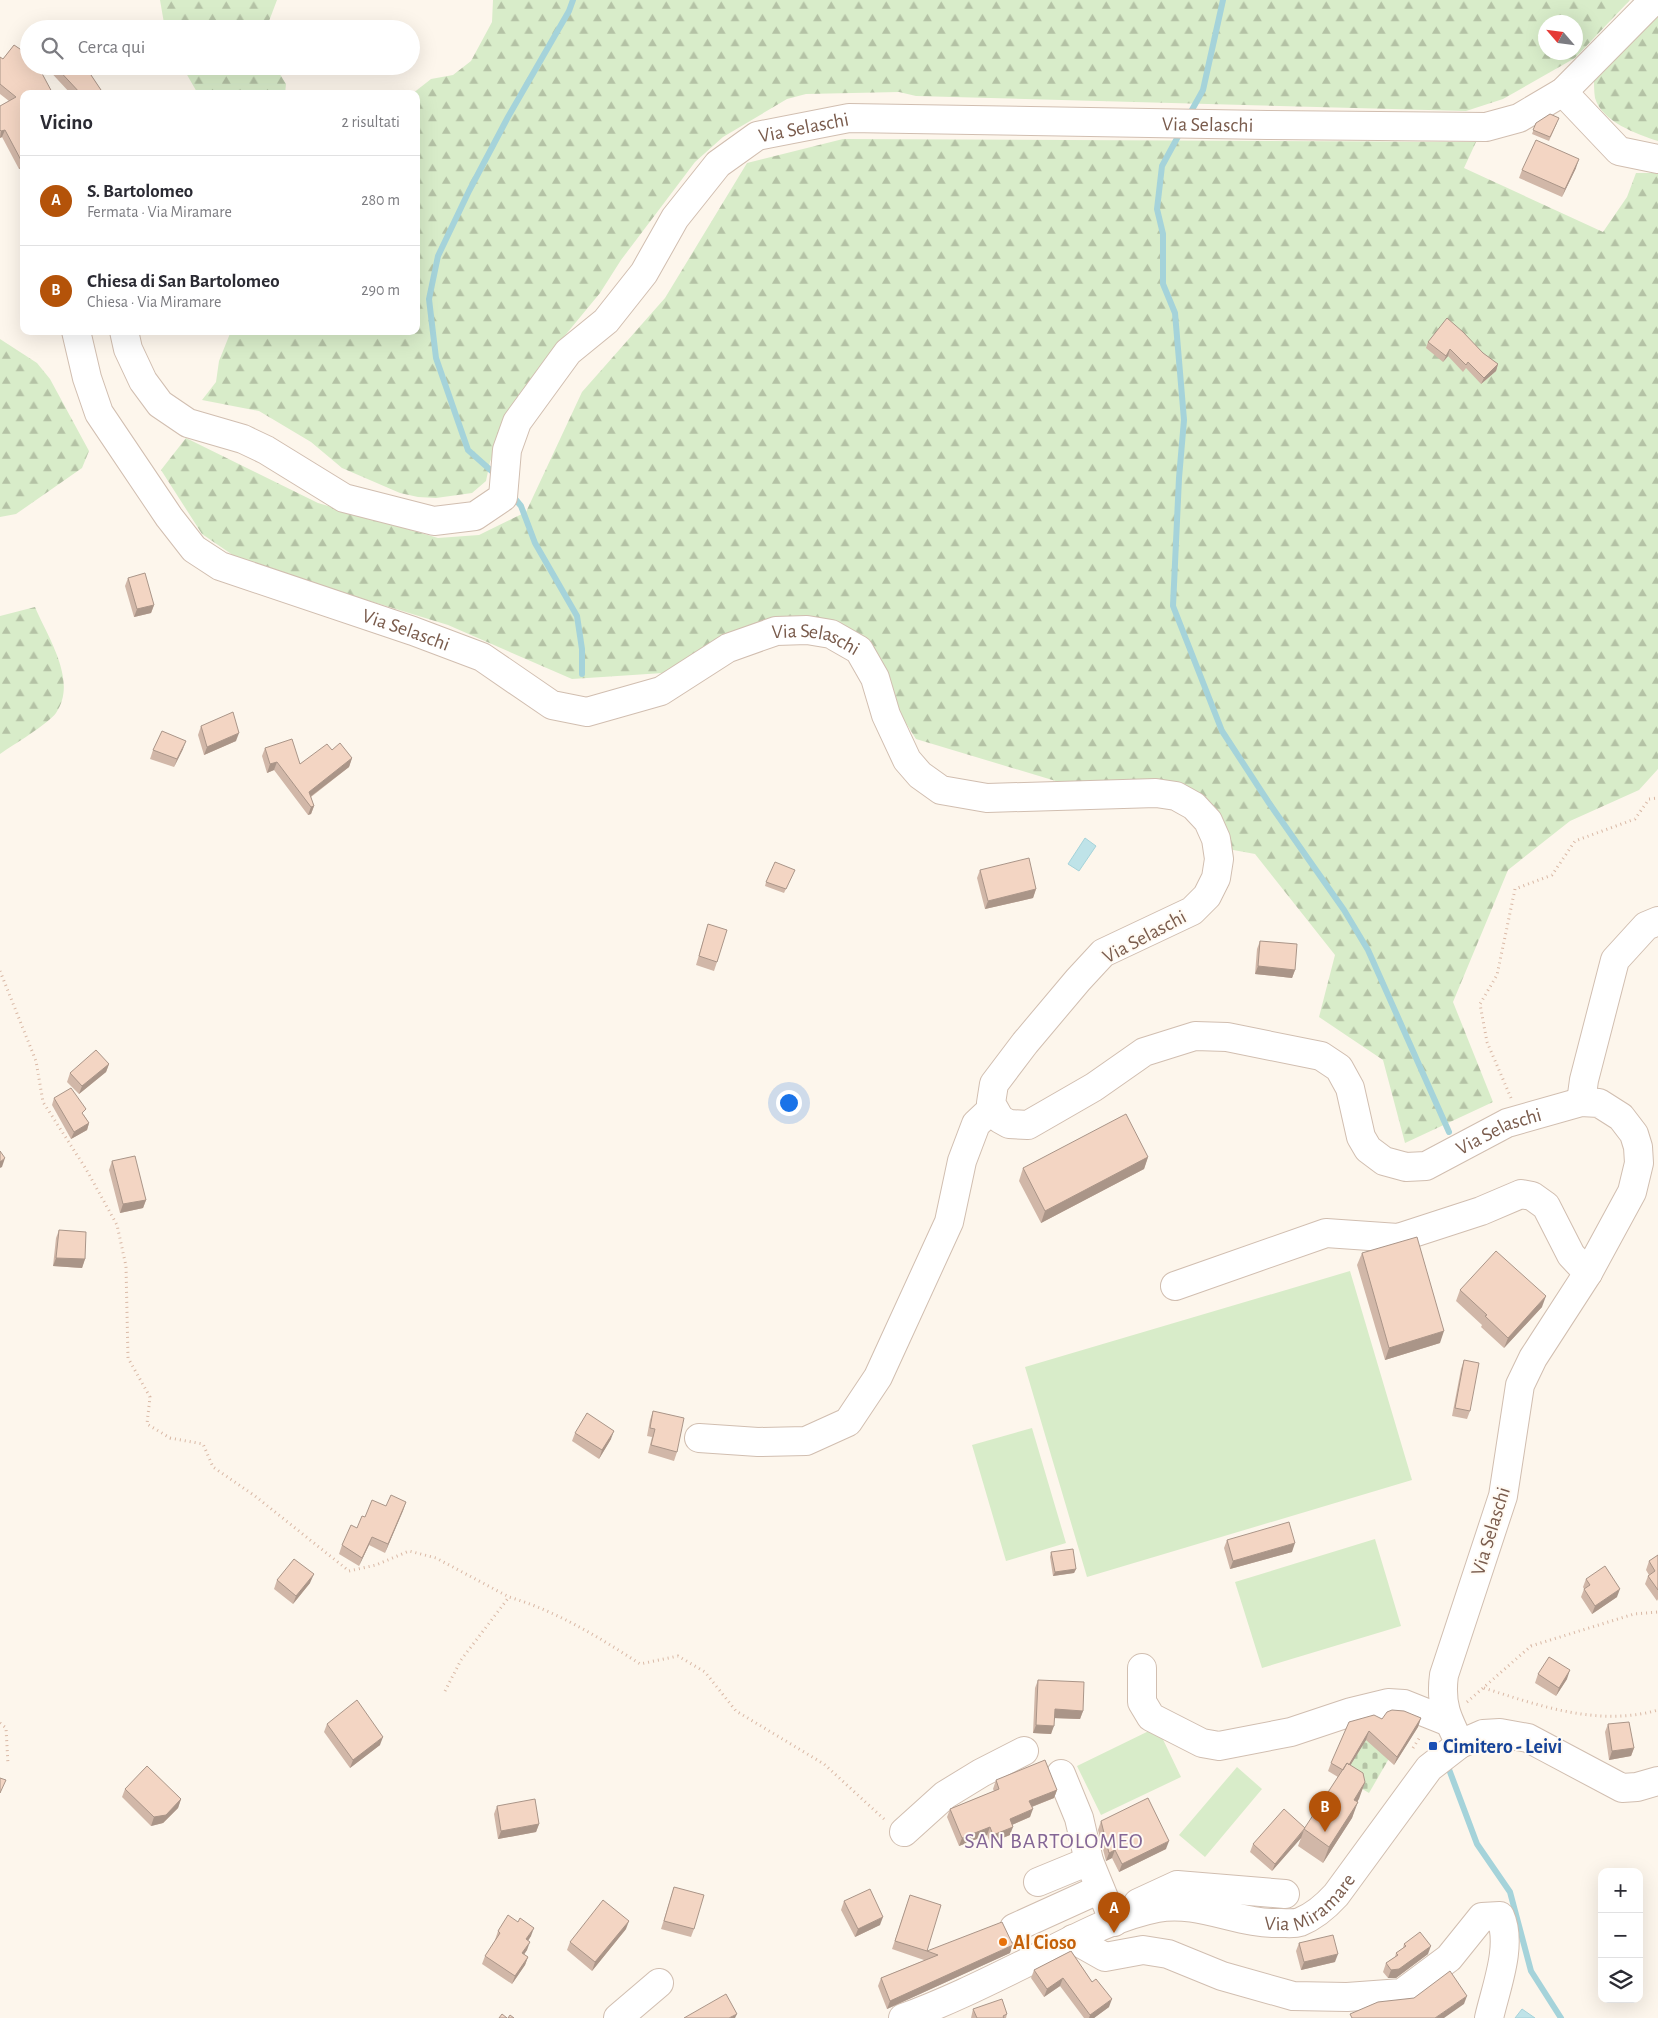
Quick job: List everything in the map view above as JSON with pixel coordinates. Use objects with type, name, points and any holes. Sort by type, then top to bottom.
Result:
[{"type":"street","name":"Via Selaschi","points":[[125,335],[128,349],[143,381],[160,404],[188,423],[243,439],[258,446],[344,498],[434,521],[475,516],[503,498],[507,450],[517,422],[568,352],[606,321],[644,273],[675,218],[718,164],[758,136],[849,118],[1267,126],[1486,127],[1519,118],[1564,92],[1654,0]]},
{"type":"street","points":[[1564,92],[1619,151],[1658,159]]},
{"type":"street","name":"Via Selaschi","points":[[77,335],[87,378],[104,420],[169,517],[194,549],[220,566],[413,631],[482,657],[552,705],[587,712],[660,691],[728,648],[776,631],[807,630],[830,634],[858,650],[875,678],[886,716],[906,760],[920,775],[941,790],[987,798],[1156,793],[1176,796],[1194,806],[1208,821],[1216,839],[1219,858],[1216,878],[1207,896],[1192,911],[1103,953],[1025,1043],[994,1084],[991,1093],[993,1108],[1000,1119],[1009,1124],[1028,1125],[1094,1087],[1144,1052],[1195,1036],[1219,1037],[1321,1056],[1340,1068],[1350,1088],[1360,1137],[1368,1149],[1384,1161],[1406,1168],[1426,1166],[1507,1124],[1581,1102],[1599,1103],[1621,1117],[1634,1134],[1638,1146],[1639,1163],[1632,1192],[1588,1273],[1533,1358],[1520,1384],[1503,1496],[1444,1675],[1442,1692],[1452,1727]]},
{"type":"street","points":[[1581,1102],[1584,1080],[1615,960],[1646,926],[1658,921]]},
{"type":"street","points":[[699,1438],[758,1442],[806,1441],[848,1422],[878,1377],[949,1222],[962,1162],[976,1124],[993,1108]]},
{"type":"street","points":[[1175,1286],[1326,1233],[1398,1238],[1481,1211],[1521,1194],[1532,1196],[1546,1206],[1571,1255],[1588,1273]]},
{"type":"street","points":[[1142,1668],[1142,1702],[1151,1717],[1202,1743],[1219,1746],[1291,1732],[1351,1712],[1388,1703],[1404,1704],[1452,1727]]},
{"type":"street","name":"Via Miramare","points":[[903,2018],[951,2000],[1073,1939],[1119,1920],[1158,1908],[1184,1907],[1263,1924],[1299,1922],[1321,1910],[1336,1895],[1429,1768],[1452,1727],[1483,1734],[1500,1733],[1528,1738],[1622,1788],[1637,1787],[1658,1781]]},
{"type":"street","points":[[897,1828],[944,1795],[1024,1751]]},
{"type":"street","points":[[1061,1774],[1079,1818],[1089,1861],[1100,1889],[1119,1920]]},
{"type":"street","points":[[1038,1882],[1089,1861]]},
{"type":"street","points":[[1119,1920],[1125,1908],[1177,1886],[1285,1894]]},
{"type":"street","points":[[1014,1928],[1100,1889]]},
{"type":"street","points":[[1073,1939],[1105,1957],[1143,1950],[1168,1954],[1222,1976],[1293,1996],[1347,1997],[1402,1993],[1450,1958],[1482,1917],[1500,1916],[1505,1927],[1506,1941],[1489,2018]]},
{"type":"street","points":[[618,2018],[658,1983]]},
{"type":"path","points":[[1507,1124],[1512,1096],[1487,1042],[1480,1004],[1497,975],[1515,889],[1552,875],[1575,841],[1635,819],[1650,799],[1658,798]]},
{"type":"path","points":[[0,971],[36,1060],[43,1102],[86,1169],[117,1226],[126,1266],[128,1358],[150,1397],[147,1424],[170,1438],[203,1444],[213,1467],[256,1496],[349,1571],[376,1565],[409,1551],[436,1558],[509,1597],[538,1605],[602,1639],[640,1664],[678,1656],[705,1672],[736,1712],[824,1764],[897,1828]]},
{"type":"path","points":[[445,1691],[461,1660],[509,1597]]},
{"type":"path","points":[[1452,1727],[1469,1700],[1531,1646],[1634,1614],[1658,1612]]},
{"type":"path","points":[[1483,1688],[1546,1708],[1608,1718],[1658,1710]]},
{"type":"path","points":[[0,1723],[6,1728],[8,1764]]},
{"type":"green space","points":[[160,0],[277,0],[269,20],[163,20]]},
{"type":"green space","points":[[493,0],[1630,0],[1583,50],[1583,15],[1538,15],[1538,60],[1571,60],[1503,99],[1466,111],[916,96],[899,92],[806,94],[787,99],[723,137],[695,162],[621,260],[600,293],[539,367],[506,423],[490,462],[486,481],[472,493],[436,498],[418,497],[400,493],[342,468],[311,442],[259,411],[202,400],[216,382],[219,361],[229,335],[420,335],[420,90],[417,90],[431,79],[453,75],[471,61],[492,22]]},
{"type":"green space","points":[[1658,15],[1658,141],[1621,126],[1605,114],[1595,98],[1594,78]]},
{"type":"green space","points":[[187,75],[280,75],[286,84],[285,90],[196,90]]},
{"type":"green space","points":[[843,139],[1476,142],[1464,168],[1603,232],[1627,197],[1636,173],[1658,173],[1658,769],[1639,790],[1570,821],[1508,870],[1453,1002],[1493,1102],[1405,1143],[1383,1060],[1319,1017],[1335,955],[1255,854],[1228,849],[1212,819],[1109,782],[1059,782],[916,739],[897,709],[825,621],[771,618],[726,636],[678,672],[572,679],[448,625],[243,562],[202,534],[161,470],[186,438],[318,503],[438,538],[479,535],[526,512],[582,392],[665,298],[747,163]]},
{"type":"green space","points":[[0,339],[37,363],[50,379],[89,451],[82,468],[16,514],[0,517]]},
{"type":"green space","points":[[35,607],[59,660],[64,687],[62,701],[52,718],[0,754],[0,616]]},
{"type":"green space","points":[[1350,1271],[1412,1480],[1087,1577],[1025,1367]]},
{"type":"green space","points":[[1032,1428],[1066,1543],[1006,1561],[972,1445]]},
{"type":"green space","points":[[1375,1539],[1401,1626],[1262,1668],[1235,1582]]},
{"type":"green space","points":[[1367,1724],[1398,1743],[1369,1793],[1337,1774]]},
{"type":"green space","points":[[1157,1727],[1181,1777],[1101,1815],[1077,1766]]},
{"type":"green space","points":[[1237,1767],[1262,1789],[1205,1857],[1179,1835]]},
{"type":"water","points":[[1085,838],[1096,846],[1079,871],[1068,864]]},
{"type":"water","points":[[1522,2009],[1535,2018],[1515,2018]]},
{"type":"building","points":[[14,45],[20,49],[20,75],[43,75],[51,90],[20,90],[20,158],[5,130],[0,130],[0,106],[16,97],[0,84],[0,57],[3,59]]},
{"type":"building","points":[[63,75],[91,75],[101,90],[77,90]]},
{"type":"building","points":[[1550,114],[1559,118],[1550,137],[1533,130],[1536,123]]},
{"type":"building","points":[[1536,140],[1579,159],[1565,189],[1522,170]]},
{"type":"building","points":[[1447,318],[1483,353],[1498,364],[1484,378],[1468,362],[1466,365],[1450,349],[1446,356],[1428,342]]},
{"type":"building","points":[[145,573],[154,605],[137,609],[128,578]]},
{"type":"building","points":[[233,712],[239,733],[207,747],[201,726]]},
{"type":"building","points":[[162,731],[186,741],[177,759],[153,750]]},
{"type":"building","points":[[292,739],[300,764],[327,744],[332,750],[340,743],[352,758],[309,792],[314,806],[311,807],[277,762],[270,764],[265,748]]},
{"type":"building","points":[[1029,858],[1036,889],[988,901],[980,870]]},
{"type":"building","points":[[775,862],[795,870],[786,889],[766,882]]},
{"type":"building","points":[[708,924],[727,930],[717,962],[699,956]]},
{"type":"building","points":[[1260,941],[1297,944],[1295,970],[1258,966]]},
{"type":"building","points":[[96,1050],[109,1064],[82,1086],[70,1073]]},
{"type":"building","points":[[71,1088],[86,1109],[82,1113],[89,1123],[74,1132],[54,1098]]},
{"type":"building","points":[[1126,1114],[1148,1157],[1045,1211],[1023,1168]]},
{"type":"building","points":[[0,1151],[5,1158],[0,1162]]},
{"type":"building","points":[[135,1156],[146,1200],[123,1204],[112,1161]]},
{"type":"building","points":[[59,1230],[86,1232],[85,1259],[56,1258]]},
{"type":"building","points":[[1417,1237],[1444,1331],[1389,1348],[1362,1253]]},
{"type":"building","points":[[1496,1251],[1546,1296],[1508,1338],[1460,1290]]},
{"type":"building","points":[[1464,1360],[1479,1363],[1470,1411],[1455,1408]]},
{"type":"building","points":[[653,1411],[684,1418],[677,1452],[651,1445],[655,1429],[650,1428]]},
{"type":"building","points":[[587,1413],[614,1431],[602,1450],[575,1433]]},
{"type":"building","points":[[391,1495],[406,1502],[388,1544],[372,1537],[362,1558],[342,1545],[351,1525],[357,1528],[362,1516],[365,1517],[372,1500],[386,1506]]},
{"type":"building","points":[[1289,1522],[1295,1543],[1233,1561],[1227,1540]]},
{"type":"building","points":[[1073,1549],[1076,1569],[1055,1572],[1051,1552]]},
{"type":"building","points":[[1658,1555],[1658,1590],[1648,1576],[1655,1571],[1649,1561]]},
{"type":"building","points":[[294,1559],[314,1574],[296,1596],[277,1580]]},
{"type":"building","points":[[1605,1566],[1620,1589],[1595,1606],[1584,1589],[1590,1585],[1586,1579]]},
{"type":"building","points":[[1549,1657],[1570,1670],[1559,1688],[1538,1674]]},
{"type":"building","points":[[1038,1680],[1084,1682],[1083,1711],[1055,1709],[1054,1726],[1036,1725]]},
{"type":"building","points":[[357,1700],[383,1737],[353,1760],[327,1724]]},
{"type":"building","points":[[1392,1710],[1404,1711],[1421,1718],[1397,1757],[1369,1731],[1349,1765],[1347,1763],[1343,1770],[1331,1763],[1349,1722],[1374,1715],[1382,1719],[1387,1712]]},
{"type":"building","points":[[1629,1722],[1634,1748],[1612,1751],[1608,1724]]},
{"type":"building","points":[[1045,1760],[1057,1790],[1029,1801],[1033,1809],[1010,1819],[1013,1827],[993,1835],[990,1827],[962,1838],[950,1809],[999,1789],[996,1780]]},
{"type":"building","points":[[1347,1763],[1363,1773],[1365,1782],[1354,1800],[1358,1802],[1329,1847],[1304,1829]]},
{"type":"building","points":[[147,1766],[181,1799],[166,1815],[154,1817],[125,1789]]},
{"type":"building","points":[[0,1778],[6,1780],[0,1793]]},
{"type":"building","points":[[1148,1798],[1169,1841],[1122,1864],[1115,1850],[1109,1853],[1101,1821]]},
{"type":"building","points":[[535,1799],[539,1824],[501,1831],[497,1806]]},
{"type":"building","points":[[1284,1809],[1305,1828],[1275,1864],[1253,1844]]},
{"type":"building","points":[[674,1887],[704,1895],[694,1929],[664,1921]]},
{"type":"building","points":[[870,1889],[883,1917],[858,1929],[844,1901]]},
{"type":"building","points":[[910,1895],[941,1905],[927,1951],[895,1941]]},
{"type":"building","points":[[603,1900],[629,1921],[595,1962],[570,1942]]},
{"type":"building","points":[[508,1915],[518,1922],[520,1918],[534,1928],[526,1939],[530,1942],[522,1953],[528,1957],[515,1976],[485,1956],[500,1933],[498,1931]]},
{"type":"building","points":[[1002,1922],[1013,1945],[890,2001],[881,1978],[938,1955],[927,1951]]},
{"type":"building","points":[[1420,1932],[1431,1946],[1399,1969],[1391,1970],[1386,1963],[1398,1955],[1396,1953],[1406,1946],[1404,1944]]},
{"type":"building","points":[[1333,1935],[1338,1954],[1304,1962],[1299,1943]]},
{"type":"building","points":[[1071,1951],[1092,1982],[1096,1979],[1112,1999],[1090,2015],[1063,1978],[1047,1989],[1034,1970]]},
{"type":"building","points":[[1450,1971],[1467,1996],[1435,2018],[1352,2018],[1350,2014],[1378,2002],[1414,1998]]},
{"type":"building","points":[[726,1994],[737,2014],[729,2018],[684,2018]]},
{"type":"building","points":[[1002,1999],[1007,2014],[1003,2016],[1004,2018],[977,2018],[973,2009]]},
{"type":"building","points":[[502,2014],[507,2018],[499,2018]]},
{"type":"waterway","points":[[496,475],[468,450],[436,358],[429,299],[438,256],[469,191],[508,117],[569,11],[573,0]]},
{"type":"waterway","points":[[1188,117],[1203,90],[1223,0]]},
{"type":"waterway","points":[[1181,131],[1162,166],[1157,209],[1163,234],[1163,284],[1175,313],[1184,420],[1179,478],[1173,606],[1222,731],[1269,803],[1344,910],[1368,950],[1449,1132]]},
{"type":"waterway","points":[[512,495],[521,506],[535,543],[577,616],[582,649],[582,674]]},
{"type":"waterway","points":[[1447,1764],[1477,1844],[1510,1892],[1531,1971],[1561,2018]]},
{"type":"place","name":"Cimitero - Leivi","points":[[1433,1746]]},
{"type":"place","name":"Chiesa di San Bartolomeo","points":[[1325,1832]]},
{"type":"place","name":"S. Bartolomeo","points":[[1114,1933]]},
{"type":"place","name":"Al Cioso","points":[[1003,1942]]},
{"type":"district","name":"SAN BARTOLOMEO","points":[[1054,1840]]}]
